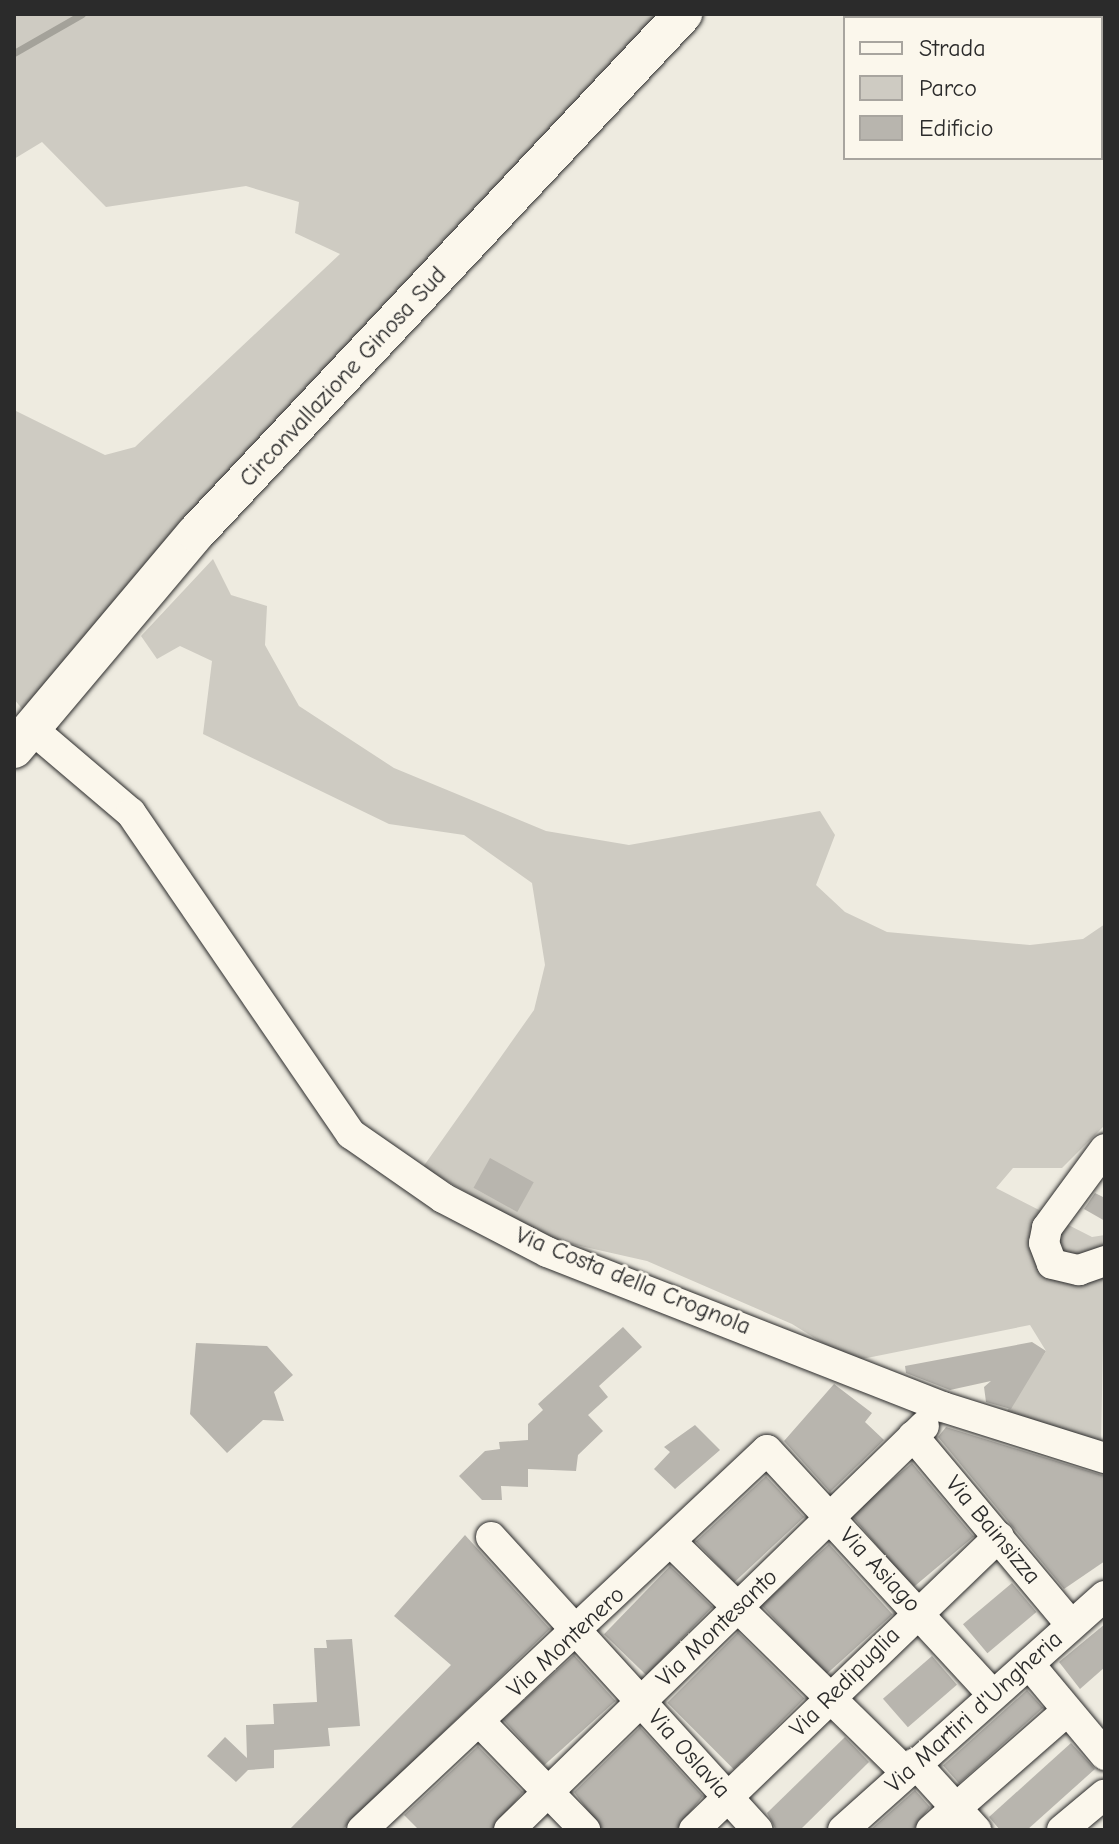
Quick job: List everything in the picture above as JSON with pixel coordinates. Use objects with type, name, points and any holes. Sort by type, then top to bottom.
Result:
[{"type":"main road","name":"Circonvallazione Ginosa Sud","points":[[22,738],[196,533],[683,14]]},
{"type":"street","name":"Via Costa della Crognola","points":[[22,738],[131,813],[351,1134],[443,1198],[547,1252],[943,1407],[1105,1458]]},
{"type":"street","points":[[1105,1149],[1047,1228],[1045,1251],[1052,1264],[1079,1270],[1105,1261]]},
{"type":"street","name":"Via Montesanto","points":[[509,1830],[919,1431]]},
{"type":"street","name":"Via Bainsizza","points":[[919,1431],[999,1537],[1071,1625]]},
{"type":"street","name":"Via Asiago","points":[[767,1450],[991,1693]]},
{"type":"street","name":"Via Montenero","points":[[379,1824],[480,1722],[767,1450]]},
{"type":"street","name":"Via Oslavia","points":[[491,1537],[758,1830]]},
{"type":"street","name":"Via Redipuglia","points":[[694,1830],[918,1611],[999,1537]]},
{"type":"street","points":[[671,1542],[830,1698],[966,1819]]},
{"type":"street","name":"Via Martiri d'Ungheria","points":[[843,1830],[991,1693],[1029,1664],[1105,1596]]},
{"type":"street","points":[[1029,1664],[1085,1720],[1105,1755]]},
{"type":"street","points":[[931,1830],[966,1819],[1085,1720]]},
{"type":"street","points":[[480,1722],[585,1830]]},
{"type":"street","points":[[1062,1830],[1104,1795]]},
{"type":"green space","points":[[14,14],[670,14],[23,710],[14,699],[14,410],[105,455],[135,447],[340,254],[295,233],[299,202],[246,186],[106,207],[42,142],[14,159]]},
{"type":"green space","points":[[213,559],[231,595],[267,606],[265,645],[299,706],[394,768],[546,831],[629,845],[820,811],[835,835],[816,885],[845,912],[887,932],[1030,945],[1083,939],[1105,924],[1105,1125],[1062,1168],[1013,1168],[996,1188],[1092,1237],[1105,1235],[1101,1446],[1005,1414],[1046,1351],[1030,1325],[852,1361],[792,1324],[647,1261],[545,1238],[423,1167],[534,1010],[545,965],[532,883],[464,835],[389,824],[203,734],[212,661],[180,646],[157,659],[141,636]]},
{"type":"building","points":[[490,1158],[534,1182],[517,1212],[474,1188]]},
{"type":"building","points":[[1095,1193],[1105,1198],[1105,1221],[1084,1209]]},
{"type":"building","points":[[623,1327],[642,1347],[599,1386],[608,1397],[588,1415],[603,1431],[578,1455],[576,1471],[528,1469],[528,1487],[501,1486],[502,1500],[482,1500],[459,1476],[485,1451],[500,1449],[499,1442],[528,1440],[528,1424],[543,1410],[538,1404]]},
{"type":"building","points":[[1032,1342],[1046,1351],[1011,1409],[986,1402],[984,1387],[991,1381],[950,1390],[906,1373],[905,1366]]},
{"type":"building","points":[[196,1343],[267,1346],[293,1375],[274,1392],[284,1421],[263,1420],[227,1453],[190,1414]]},
{"type":"building","points":[[834,1384],[872,1413],[865,1422],[884,1440],[830,1492],[784,1441]]},
{"type":"building","points":[[695,1425],[720,1450],[675,1489],[654,1469],[670,1452],[664,1447]]},
{"type":"building","points":[[946,1427],[1105,1476],[1105,1561],[1064,1589],[938,1437]]},
{"type":"building","points":[[912,1463],[974,1537],[912,1588],[851,1514]]},
{"type":"building","points":[[766,1476],[804,1517],[734,1582],[696,1541]]},
{"type":"building","points":[[465,1535],[550,1629],[342,1830],[289,1830],[451,1665],[394,1616]]},
{"type":"building","points":[[829,1544],[893,1615],[825,1675],[761,1605]]},
{"type":"building","points":[[670,1566],[712,1607],[646,1675],[604,1634]]},
{"type":"building","points":[[1012,1583],[1036,1612],[987,1653],[963,1624]]},
{"type":"building","points":[[1105,1624],[1105,1667],[1080,1689],[1059,1662]]},
{"type":"building","points":[[738,1632],[804,1698],[734,1769],[667,1703]]},
{"type":"building","points":[[352,1639],[360,1726],[328,1728],[330,1746],[274,1750],[274,1768],[248,1770],[236,1782],[207,1756],[225,1737],[247,1758],[246,1725],[274,1724],[273,1704],[317,1702],[314,1648],[327,1648],[326,1640]]},
{"type":"building","points":[[574,1655],[615,1701],[544,1765],[503,1719]]},
{"type":"building","points":[[932,1656],[957,1685],[908,1727],[883,1699]]},
{"type":"building","points":[[1027,1690],[1043,1708],[959,1783],[943,1766]]},
{"type":"building","points":[[640,1727],[703,1796],[676,1830],[602,1830],[574,1792]]},
{"type":"building","points":[[845,1737],[869,1762],[800,1830],[776,1830],[767,1813]]},
{"type":"building","points":[[1071,1743],[1095,1769],[1027,1830],[1000,1830],[989,1817]]},
{"type":"building","points":[[478,1746],[523,1792],[492,1830],[419,1830],[404,1815]]},
{"type":"building","points":[[915,1790],[930,1807],[913,1830],[870,1830]]},
{"type":"waterway","points":[[14,53],[82,14]]}]
